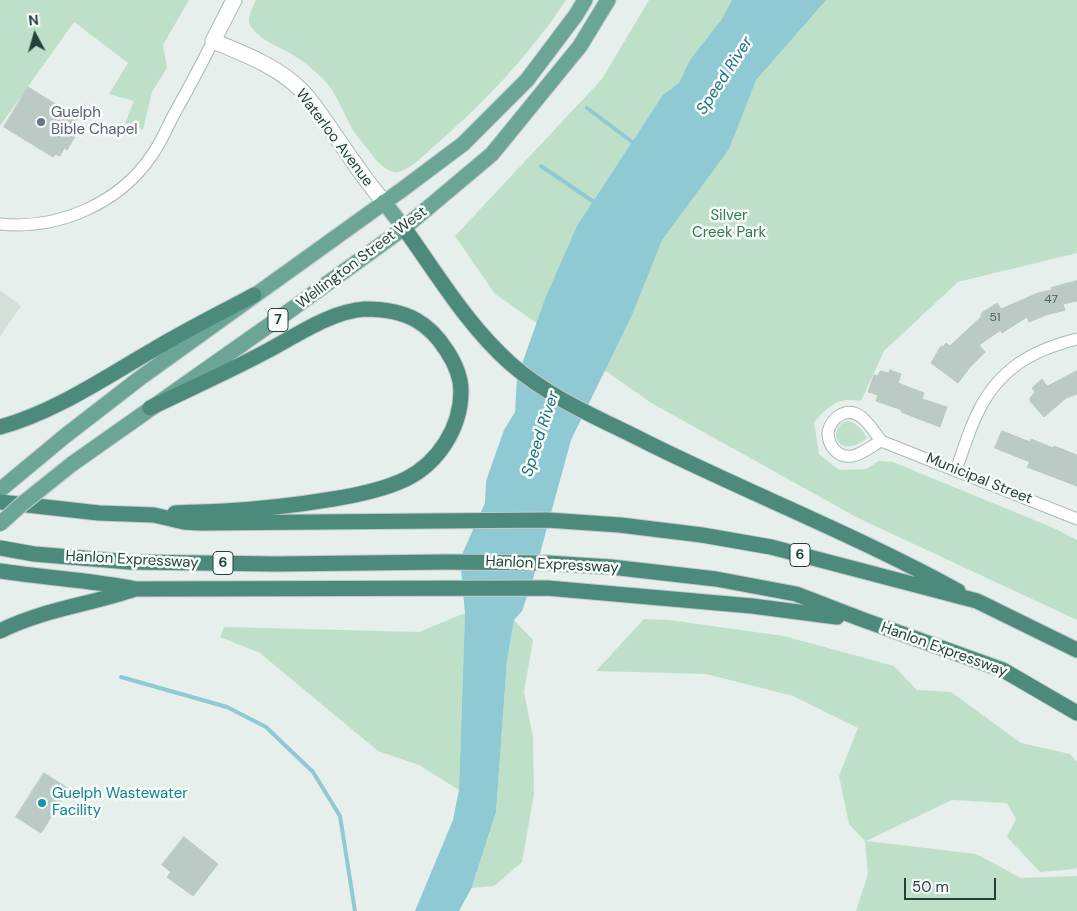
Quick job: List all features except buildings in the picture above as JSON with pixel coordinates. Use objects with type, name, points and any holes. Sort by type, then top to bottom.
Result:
[{"type":"highway","points":[[404,228],[457,305],[512,364],[544,388],[589,414],[711,474],[908,563],[977,601]]},
{"type":"highway","points":[[0,427],[15,423],[64,401],[155,348],[254,295]]},
{"type":"highway","points":[[150,408],[269,350],[331,317],[364,309],[391,311],[416,320],[437,338],[454,361],[461,390],[456,422],[444,446],[427,465],[407,478],[381,490],[303,504],[154,515]]},
{"type":"highway","name":"6","points":[[0,502],[99,513],[154,515],[184,522],[200,523],[547,520],[620,524],[702,535],[771,547],[977,601],[1077,650]]},
{"type":"highway","name":"Hanlon Expressway","points":[[0,548],[34,554],[130,562],[277,564],[547,563],[611,567],[716,578],[796,594],[1003,670],[1077,713]]},
{"type":"highway","points":[[0,571],[112,584],[136,589],[547,588],[752,606],[861,619]]},
{"type":"highway","points":[[0,631],[42,614],[75,604],[109,598],[136,589]]},
{"type":"main road","name":"Wellington Street West","points":[[0,490],[140,378],[463,144],[527,80],[576,15],[585,0]]},
{"type":"main road","name":"Wellington Street West","points":[[0,524],[72,464],[404,228],[492,154],[580,46],[608,0]]},
{"type":"main road","name":"Waterloo Avenue","points":[[384,202],[404,228]]},
{"type":"street","points":[[0,224],[32,224],[61,219],[94,206],[126,184],[153,154],[234,0]]},
{"type":"street","name":"Waterloo Avenue","points":[[213,41],[284,76],[299,88],[315,107],[371,188],[384,202]]},
{"type":"street","points":[[956,470],[977,414],[1001,378],[1014,365],[1036,352],[1056,344],[1077,339]]},
{"type":"street","points":[[846,413],[857,414],[866,421],[881,441],[858,455],[844,456],[834,450],[830,444],[828,432],[836,418],[846,413]]},
{"type":"street","name":"Municipal Street","points":[[881,441],[1077,519]]},
{"type":"shaded area","points":[[0,290],[21,306],[0,337]]},
{"type":"green space","points":[[0,0],[189,0],[163,45],[167,68],[152,92],[143,130],[125,123],[134,101],[109,94],[128,63],[74,22],[0,126]]},
{"type":"green space","points":[[256,0],[566,0],[537,41],[487,97],[421,158],[408,168],[393,172],[383,166],[373,156],[356,135],[334,93],[322,78],[301,60],[266,40],[252,28],[249,18]]},
{"type":"green space","name":"Silver Creek Park","points":[[649,0],[1077,0],[1077,253],[958,282],[884,351],[861,401],[840,401],[825,411],[814,422],[819,454],[839,470],[866,469],[879,461],[893,462],[1056,529],[1077,540],[1077,620],[858,518],[653,404],[495,294],[455,236],[602,79]]},
{"type":"green space","points":[[847,421],[858,426],[867,438],[857,444],[842,445],[836,436],[837,430]]},
{"type":"green space","points":[[465,613],[459,790],[419,765],[378,751],[260,653],[220,637],[224,627],[419,632]]},
{"type":"green space","points":[[644,619],[669,620],[784,636],[894,666],[917,690],[951,692],[1021,743],[1070,754],[1077,762],[1077,867],[1075,869],[1040,872],[1007,837],[1016,819],[1007,803],[952,800],[866,841],[976,854],[1021,878],[1077,876],[1077,911],[856,911],[868,874],[865,841],[849,824],[839,776],[858,728],[793,696],[706,674],[596,671]]},
{"type":"green space","points":[[514,620],[533,640],[524,692],[533,737],[534,794],[522,862],[494,886],[472,888],[496,812],[507,659]]},
{"type":"water","name":"Speed River","points":[[732,0],[826,0],[756,80],[729,149],[662,240],[631,317],[571,440],[533,579],[522,611],[514,620],[507,660],[496,812],[472,887],[459,911],[415,911],[453,820],[459,790],[465,613],[460,559],[485,503],[486,481],[504,430],[515,412],[517,378],[545,299],[577,226],[663,95],[679,83],[690,60],[722,19]]},
{"type":"waterway","points":[[587,108],[635,144]]},
{"type":"waterway","points":[[541,166],[597,204]]},
{"type":"waterway","points":[[121,677],[227,707],[266,727],[313,772],[340,816],[355,911]]},
{"type":"place","name":"Guelph Bible Chapel","points":[[41,122]]},
{"type":"place","name":"Guelph Wastewater Facility","points":[[42,803]]}]
